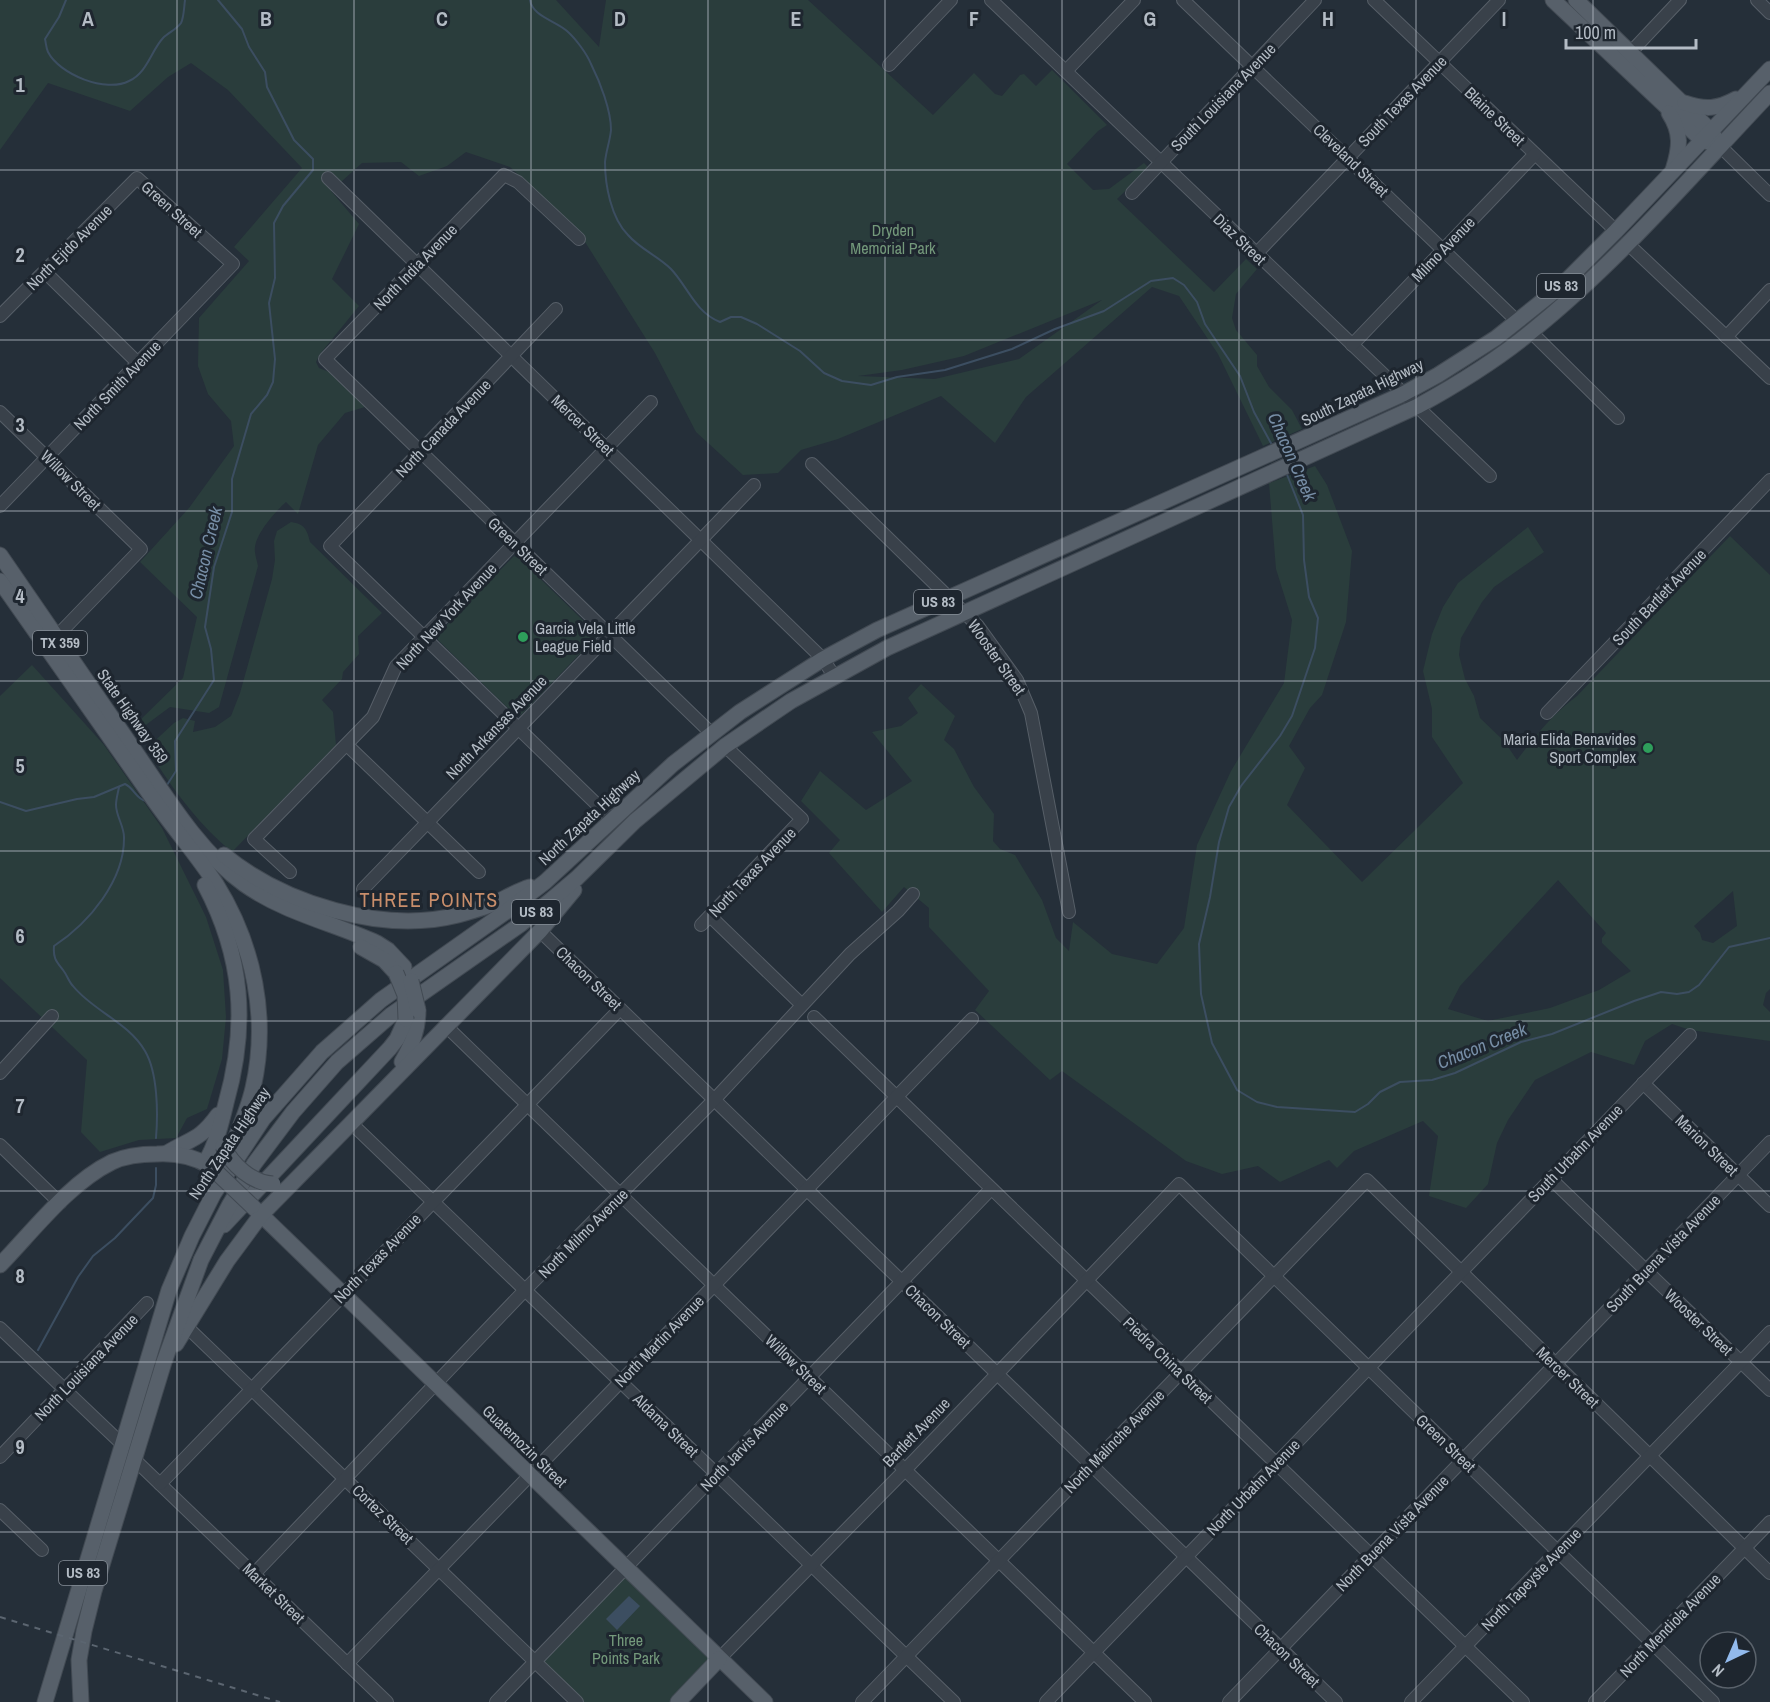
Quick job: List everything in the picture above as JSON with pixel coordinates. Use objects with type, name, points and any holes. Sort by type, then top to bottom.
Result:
[{"type":"main road","points":[[1553,0],[1659,98],[1720,146]]},
{"type":"main road","points":[[1576,0],[1681,102],[1707,135]]},
{"type":"main road","name":"South Zapata Highway","points":[[823,659],[877,630],[949,597],[1403,394],[1467,357],[1518,322],[1560,287],[1770,69]]},
{"type":"main road","points":[[1681,102],[1698,108],[1712,108],[1726,105],[1747,93]]},
{"type":"main road","name":"South Zapata Highway","points":[[834,676],[880,651],[1418,406],[1478,370],[1531,332],[1588,283],[1770,93]]},
{"type":"main road","points":[[1659,98],[1673,120],[1679,137],[1672,172]]},
{"type":"main road","name":"State Highway 359","points":[[0,555],[56,637],[115,734]]},
{"type":"main road","name":"State Highway 359","points":[[0,581],[115,734],[170,812]]},
{"type":"main road","name":"North Zapata Highway","points":[[45,1702],[169,1290],[192,1236],[214,1193],[264,1119],[322,1052],[381,1000],[545,882],[612,819],[711,732],[774,688],[823,659]]},
{"type":"main road","name":"North Zapata Highway","points":[[81,1702],[79,1660],[84,1630],[165,1362],[189,1292],[211,1239],[230,1204],[271,1140],[337,1062],[391,1015],[551,900],[665,794],[725,746],[782,707],[834,676]]},
{"type":"main road","points":[[170,812],[234,863],[259,879],[304,902],[337,912],[402,920],[455,916],[482,909],[519,890],[545,882]]},
{"type":"main road","points":[[170,812],[202,851],[235,885],[253,899],[274,913],[305,927],[376,954],[400,970],[405,995],[418,1024],[412,1044],[390,1083]]},
{"type":"main road","points":[[170,812],[219,911],[234,959],[240,1013],[236,1062],[207,1165]]},
{"type":"main road","points":[[170,812],[235,919],[247,947],[259,1004],[260,1033],[253,1089],[244,1120],[214,1193]]},
{"type":"main road","points":[[165,1362],[188,1328],[256,1211],[309,1166],[540,931],[609,847]]},
{"type":"main road","points":[[211,1239],[390,1048],[412,1015]]},
{"type":"main road","points":[[226,1104],[223,1146],[231,1160],[241,1170],[256,1181],[273,1184],[309,1166]]},
{"type":"main road","points":[[167,1153],[202,1135],[226,1104]]},
{"type":"main road","points":[[0,1265],[88,1175],[113,1161],[144,1154],[167,1153],[189,1157],[207,1165],[256,1211]]},
{"type":"main road","name":"Guatemozin Street","points":[[256,1211],[765,1702]]},
{"type":"main road","name":"Bartlett Avenue","points":[[678,1702],[719,1659]]},
{"type":"street","points":[[889,65],[951,0]]},
{"type":"street","name":"Diaz Street","points":[[991,0],[1490,476]]},
{"type":"street","points":[[1066,71],[1134,0]]},
{"type":"street","name":"Cleveland Street","points":[[1183,0],[1518,322]]},
{"type":"street","name":"South Louisiana Avenue","points":[[1132,193],[1315,0]]},
{"type":"street","name":"Blaine Street","points":[[1374,0],[1616,231]]},
{"type":"street","name":"South Texas Avenue","points":[[1256,254],[1499,0]]},
{"type":"street","points":[[1630,53],[1680,0]]},
{"type":"street","points":[[1757,0],[1770,12]]},
{"type":"street","points":[[1720,146],[1770,195]]},
{"type":"street","name":"Milmo Avenue","points":[[1352,345],[1535,154]]},
{"type":"street","name":"North India Avenue","points":[[325,359],[504,175],[518,182],[579,239]]},
{"type":"street","name":"Green Street","points":[[137,178],[233,264]]},
{"type":"street","name":"North Ejido Avenue","points":[[0,316],[137,178]]},
{"type":"street","name":"Mercer Street","points":[[328,178],[823,659],[834,676]]},
{"type":"street","points":[[1627,243],[1770,378]]},
{"type":"street","name":"North Smith Avenue","points":[[0,506],[233,264]]},
{"type":"street","points":[[45,272],[138,363]]},
{"type":"street","points":[[1726,337],[1770,290]]},
{"type":"street","name":"North Canada Avenue","points":[[423,637],[330,546],[556,309]]},
{"type":"street","points":[[1531,332],[1618,418]]},
{"type":"street","name":"Green Street","points":[[325,359],[711,732]]},
{"type":"street","name":"North New York Avenue","points":[[290,872],[254,839],[373,717],[396,666],[651,402]]},
{"type":"street","name":"Willow Street","points":[[0,412],[141,549],[56,637]]},
{"type":"street","name":"Wooster Street","points":[[812,464],[965,612],[978,626],[1017,680],[1028,704],[1035,732],[1070,912]]},
{"type":"street","name":"South Bartlett Avenue","points":[[1547,713],[1770,480]]},
{"type":"street","name":"North Arkansas Avenue","points":[[363,890],[754,485]]},
{"type":"street","points":[[423,637],[612,819]]},
{"type":"street","points":[[346,745],[479,872]]},
{"type":"street","name":"North Texas Avenue","points":[[725,746],[802,819],[705,921],[801,1005]]},
{"type":"street","name":"North Milmo Avenue","points":[[254,1574],[525,1290],[714,1100],[850,954],[898,911],[913,894]]},
{"type":"street","name":"Chacon Street","points":[[540,931],[1336,1702]]},
{"type":"street","name":"North Texas Avenue","points":[[160,1484],[620,1008]]},
{"type":"street","points":[[0,1073],[52,1016]]},
{"type":"street","name":"Piedra China Street","points":[[814,1017],[1523,1702]]},
{"type":"street","name":"North Martin Avenue","points":[[347,1664],[972,1019]]},
{"type":"street","name":"Willow Street","points":[[446,1026],[1145,1702]]},
{"type":"street","name":"South Urbahn Avenue","points":[[1461,1272],[1690,1035]]},
{"type":"street","name":"Marion Street","points":[[1643,1083],[1770,1206]]},
{"type":"street","name":"Aldama Street","points":[[351,1123],[954,1702]]},
{"type":"street","name":"South Buena Vista Avenue","points":[[1556,1364],[1770,1142]]},
{"type":"street","points":[[0,1145],[60,1203]]},
{"type":"street","name":"Wooster Street","points":[[1550,1178],[1770,1390]]},
{"type":"street","name":"Mercer Street","points":[[1367,1180],[1770,1573]]},
{"type":"street","name":"North Malinche Avenue","points":[[862,1702],[1367,1180]]},
{"type":"street","name":"Green Street","points":[[1179,1184],[1713,1702]]},
{"type":"street","name":"Bartlett Avenue","points":[[719,1659],[905,1470],[1179,1184]]},
{"type":"street","name":"North Jarvis Avenue","points":[[496,1702],[991,1189]]},
{"type":"street","name":"North Urbahn Avenue","points":[[1046,1702],[1461,1272]]},
{"type":"street","name":"North Louisiana Avenue","points":[[0,1457],[147,1303]]},
{"type":"street","points":[[0,1328],[123,1445]]},
{"type":"street","name":"Cortez Street","points":[[188,1328],[577,1702]]},
{"type":"street","name":"North Tapeyste Avenue","points":[[1412,1702],[1770,1332]]},
{"type":"street","name":"North Buena Vista Avenue","points":[[1229,1702],[1556,1364]]},
{"type":"street","points":[[135,1460],[160,1484]]},
{"type":"street","name":"Market Street","points":[[160,1484],[387,1702]]},
{"type":"street","points":[[0,1510],[42,1550]]},
{"type":"street","name":"North Mendiola Avenue","points":[[1595,1702],[1770,1522]]},
{"type":"green space","name":"Dryden Memorial Park","points":[[0,0],[556,0],[599,47],[606,0],[808,0],[933,115],[974,73],[995,94],[1002,96],[1020,75],[1024,74],[1036,86],[1052,70],[1107,125],[1098,131],[1067,164],[1093,190],[1109,189],[1144,163],[1149,168],[1117,199],[1214,292],[1246,259],[1257,269],[1236,294],[1232,318],[1236,330],[1257,355],[1257,366],[1269,387],[1292,410],[1302,429],[1263,446],[1218,354],[1179,296],[1152,287],[1026,397],[995,443],[941,396],[838,439],[801,450],[778,473],[743,475],[696,432],[655,353],[575,226],[510,167],[466,152],[447,166],[419,176],[401,162],[362,163],[331,191],[359,224],[332,279],[359,306],[316,362],[319,368],[329,372],[365,407],[345,413],[318,445],[298,514],[286,502],[272,516],[256,541],[255,554],[258,566],[219,707],[209,713],[170,707],[143,727],[134,726],[183,678],[197,617],[140,562],[189,508],[234,446],[231,421],[208,394],[198,366],[199,318],[249,261],[234,247],[302,168],[228,90],[191,63],[168,77],[130,111],[48,83],[0,150]],"holes":[[[1102,300],[1019,359],[935,379],[858,376],[902,370],[964,356]]]},
{"type":"green space","points":[[1315,466],[1327,485],[1352,551],[1346,622],[1322,695],[1310,708],[1289,746],[1305,768],[1287,805],[1362,882],[1463,783],[1432,737],[1432,709],[1423,671],[1432,634],[1443,607],[1458,583],[1528,527],[1544,552],[1494,587],[1482,602],[1461,638],[1459,655],[1465,679],[1474,696],[1480,718],[1504,741],[1517,760],[1552,718],[1577,696],[1730,536],[1770,575],[1770,989],[1766,993],[1763,1005],[1770,1012],[1770,1041],[1690,1030],[1672,1024],[1645,1041],[1634,1065],[1591,1052],[1535,1080],[1508,1120],[1497,1143],[1488,1184],[1466,1208],[1429,1196],[1438,1136],[1423,1121],[1354,1151],[1337,1168],[1329,1160],[1280,1182],[1258,1166],[1222,1174],[1186,1161],[1062,1071],[1050,1080],[975,1010],[989,991],[929,927],[929,908],[904,887],[882,912],[829,853],[840,840],[801,801],[820,771],[866,810],[912,781],[872,732],[901,726],[918,713],[908,698],[921,684],[955,716],[944,740],[954,749],[974,787],[994,814],[993,841],[1000,849],[1015,855],[1042,900],[1056,938],[1069,951],[1073,922],[1112,954],[1157,964],[1184,928],[1197,845],[1231,771],[1284,683],[1292,620],[1276,569],[1269,483]],"holes":[[[1558,880],[1606,933],[1602,938],[1602,943],[1631,971],[1599,990],[1550,1008],[1488,1021],[1448,1009],[1460,986]],[[1733,891],[1737,926],[1713,943],[1702,940],[1694,926]]]},
{"type":"green space","points":[[291,522],[305,528],[310,542],[382,613],[358,636],[359,654],[343,672],[342,679],[322,700],[333,712],[336,745],[232,852],[185,804],[147,748],[174,723],[183,718],[195,721],[193,732],[215,727],[231,716],[240,693],[272,579],[275,560],[274,541],[277,531]]},
{"type":"green space","points":[[514,556],[519,558],[596,633],[596,637],[521,715],[515,715],[438,640],[438,634]]},
{"type":"green space","points":[[32,665],[104,745],[162,828],[206,917],[223,970],[226,1017],[222,1059],[207,1109],[187,1118],[176,1138],[139,1140],[100,1152],[81,1132],[87,1060],[0,978],[0,696]]},
{"type":"green space","name":"Three Points Park","points":[[626,1577],[710,1659],[671,1702],[584,1702],[544,1662]]},
{"type":"water","points":[[629,1596],[640,1606],[617,1630],[606,1619]]},
{"type":"waterway","points":[[66,0],[59,17],[45,39],[48,52],[62,68],[84,80],[108,85],[129,81],[140,73],[163,38],[181,23],[185,0]]},
{"type":"waterway","name":"Chacon Creek","points":[[165,788],[176,771],[175,741],[214,680],[211,649],[205,627],[214,567],[232,512],[232,479],[251,414],[267,395],[273,382],[275,359],[269,303],[275,278],[274,223],[283,206],[313,170],[313,159],[294,140],[267,87],[265,72],[249,47],[242,29],[218,0]]},
{"type":"waterway","name":"Chacon Creek","points":[[530,0],[535,10],[562,27],[577,42],[589,60],[601,88],[607,105],[611,130],[605,162],[606,181],[617,220],[633,240],[671,269],[698,306],[711,318],[720,322],[731,317],[741,317],[757,324],[800,351],[824,373],[842,381],[871,385],[897,377],[945,370],[1012,349],[1055,329],[1104,311],[1151,281],[1173,278],[1184,285],[1197,302],[1205,324],[1240,376],[1254,412],[1272,445]]},
{"type":"waterway","name":"Chacon Creek","points":[[1286,472],[1303,515],[1304,560],[1309,597],[1318,618],[1315,648],[1292,716],[1280,736],[1241,786],[1229,807],[1219,842],[1199,944],[1201,994],[1212,1043],[1237,1090],[1257,1102],[1277,1107],[1355,1112],[1368,1104],[1380,1092],[1400,1082],[1432,1080],[1455,1073],[1521,1042],[1552,1034],[1661,992],[1677,994],[1689,992],[1699,985],[1729,947],[1770,938]]},
{"type":"waterway","name":"Chacon Creek","points":[[0,802],[26,811],[94,797],[125,784],[146,801]]},
{"type":"waterway","points":[[119,787],[116,809],[124,837],[123,853],[118,869],[103,899],[80,925],[54,946],[54,954],[70,983],[81,995],[120,1024],[145,1051],[155,1082],[156,1138]]},
{"type":"waterway","points":[[38,1350],[78,1277],[93,1256],[115,1238],[153,1198],[156,1168]]},
{"type":"railway","points":[[0,1617],[280,1702]]},
{"type":"place","name":"Garcia Vela Little League Field","points":[[523,637]]},
{"type":"place","name":"Maria Elida Benavides Sport Complex","points":[[1648,748]]},
{"type":"district","name":"THREE POINTS","points":[[429,900]]}]
